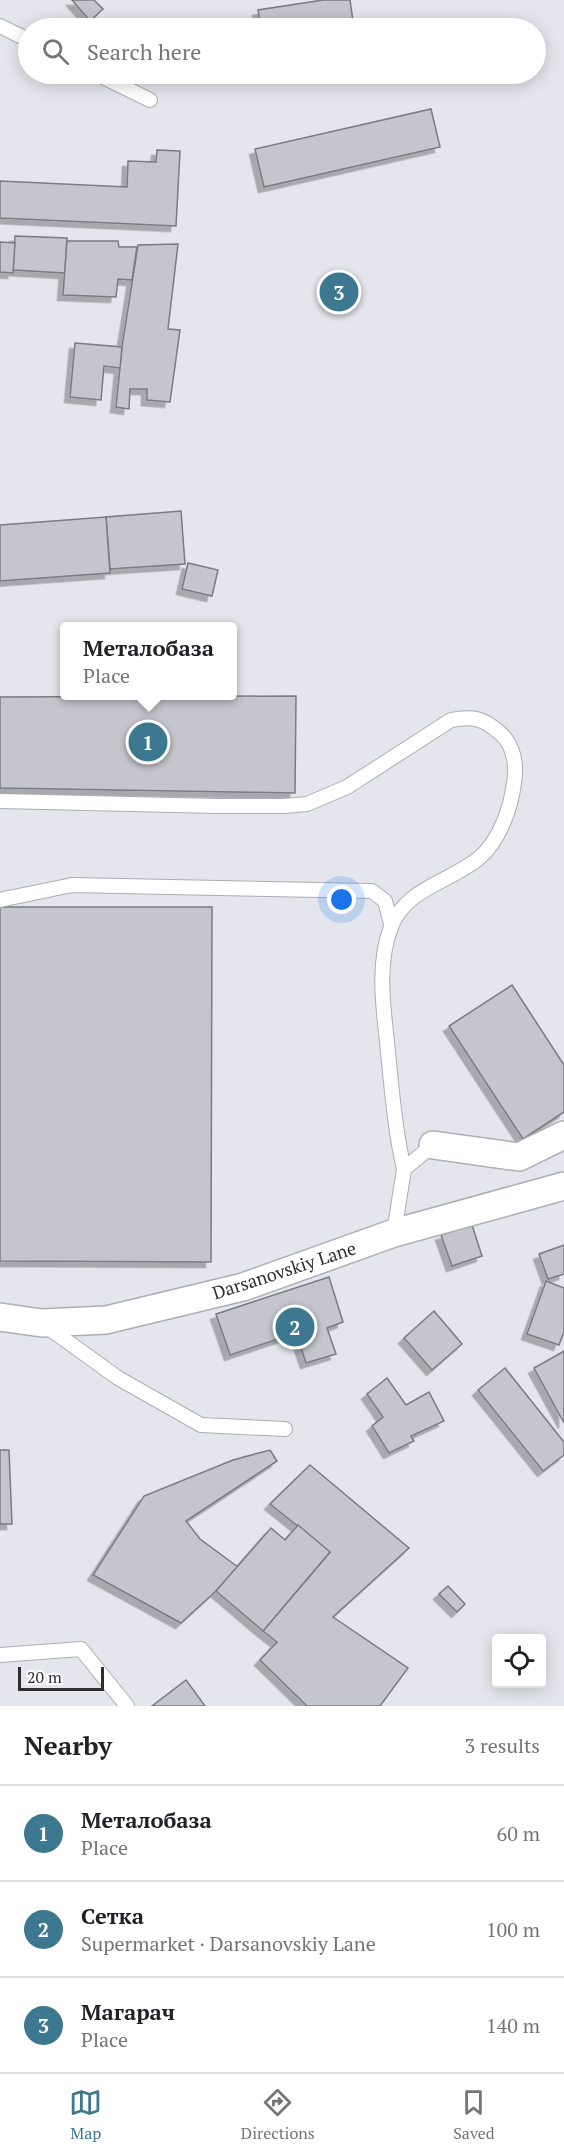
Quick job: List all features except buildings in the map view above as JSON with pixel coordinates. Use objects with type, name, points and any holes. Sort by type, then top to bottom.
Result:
[{"type":"street","points":[[433,1145],[519,1157],[564,1134]]},
{"type":"street","name":"Darsanovskiy Lane","points":[[0,1317],[42,1323],[106,1320],[243,1287],[394,1233],[564,1186]]},
{"type":"lane","points":[[0,26],[18,35]]},
{"type":"lane","points":[[117,84],[150,100]]},
{"type":"lane","points":[[0,801],[228,806],[307,804],[347,787],[451,720],[469,717],[488,722],[506,737],[514,753],[515,776],[512,801],[501,830],[480,858],[409,899],[391,924],[382,953],[383,1004],[396,1131],[404,1169],[394,1233]]},
{"type":"lane","points":[[0,900],[72,885],[372,891],[385,901],[391,924]]},
{"type":"lane","points":[[404,1169],[433,1145]]},
{"type":"lane","points":[[42,1323],[118,1378],[201,1425],[285,1429]]},
{"type":"lane","points":[[0,1655],[81,1649],[127,1706]]},
{"type":"place","name":"Магарач","points":[[339,292]]},
{"type":"place","name":"Металобаза","points":[[148,742]]},
{"type":"place","name":"Сетка","points":[[295,1327]]}]
